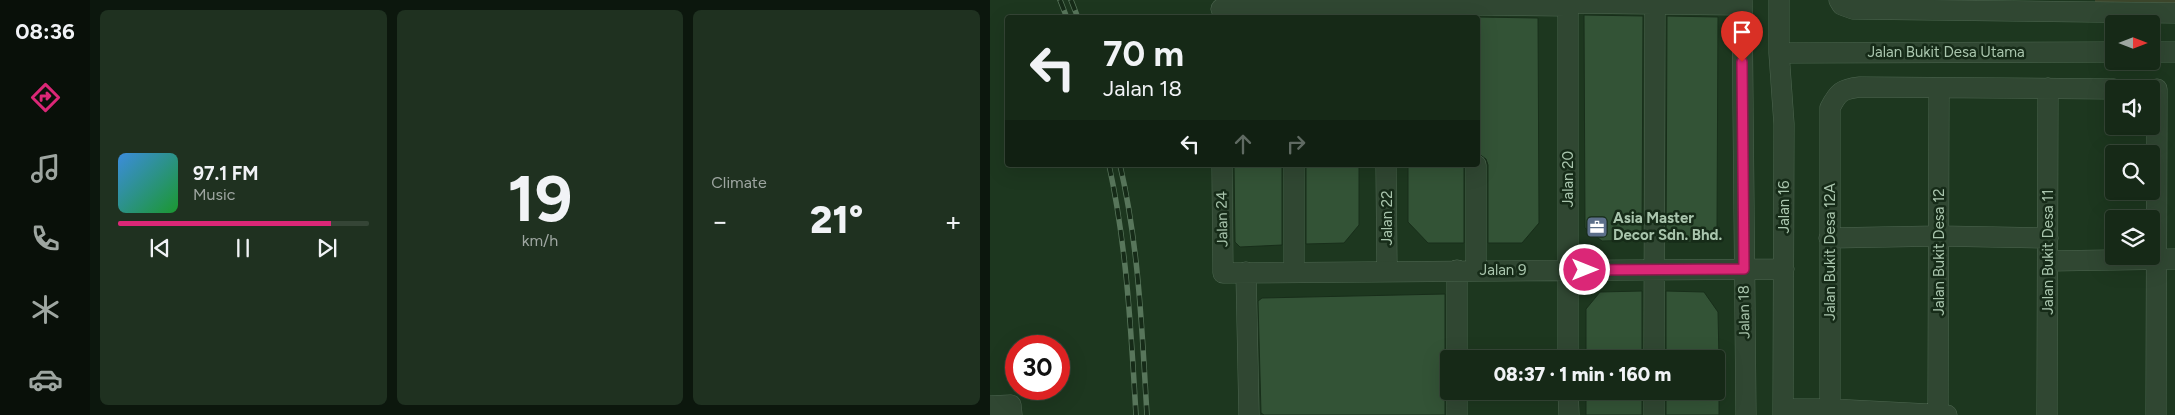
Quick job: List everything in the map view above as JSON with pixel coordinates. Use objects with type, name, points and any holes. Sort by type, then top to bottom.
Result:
[{"type":"street","name":"Jalan 16","points":[[1780,0],[1779,53],[1784,124],[1783,412]]},
{"type":"street","points":[[1654,350],[1655,2]]},
{"type":"street","points":[[1220,9],[1476,8],[1568,3],[1742,2]]},
{"type":"street","name":"Jalan 18","points":[[1742,2],[1746,415]]},
{"type":"street","name":"Jalan 20","points":[[1568,3],[1568,350]]},
{"type":"street","points":[[1840,3],[1853,9],[1965,5],[2095,6],[2175,12]]},
{"type":"street","name":"Jalan Bukit Desa Utama","points":[[1779,53],[2105,52]]},
{"type":"street","points":[[2160,52],[2175,52]]},
{"type":"street","name":"Jalan Bukit Desa 12A","points":[[1830,409],[1830,108],[1836,96],[1847,88],[1939,89]]},
{"type":"street","name":"Jalan Bukit Desa 11","points":[[2047,415],[2048,88]]},
{"type":"street","points":[[1939,89],[2105,89]]},
{"type":"street","name":"Jalan Bukit Desa 12","points":[[1939,89],[1939,236],[1943,415]]},
{"type":"street","points":[[2156,415],[2166,259],[2161,89]]},
{"type":"street","name":"Jalan 24","points":[[1222,167],[1223,273]]},
{"type":"street","points":[[1294,167],[1294,272]]},
{"type":"street","name":"Jalan 22","points":[[1386,167],[1387,270]]},
{"type":"street","points":[[1458,350],[1476,167]]},
{"type":"street","points":[[1829,238],[1939,236],[2048,238]]},
{"type":"street","points":[[2048,261],[2166,259]]},
{"type":"street","name":"Jalan 9","points":[[1223,273],[1387,270],[1784,269]]},
{"type":"street","points":[[1246,272],[1249,415]]},
{"type":"street","points":[[1457,400],[1457,415]]},
{"type":"street","points":[[1568,400],[1568,415]]},
{"type":"street","points":[[1654,400],[1654,415]]},
{"type":"street","points":[[990,406],[1011,405],[1012,415]]},
{"type":"street","points":[[1783,412],[1830,409],[1943,415]]},
{"type":"green space","points":[[2095,0],[2175,0],[2175,13],[2095,11]]},
{"type":"building","points":[[1584,15],[1643,16],[1642,240],[1602,241],[1585,228]]},
{"type":"building","points":[[1667,16],[1718,17],[1717,227],[1705,242],[1666,242]]},
{"type":"building","points":[[1480,17],[1538,18],[1539,223],[1522,243],[1488,243],[1488,165],[1486,159],[1480,155]]},
{"type":"building","points":[[1234,167],[1282,167],[1282,245],[1240,247],[1235,242]]},
{"type":"building","points":[[1306,167],[1359,167],[1359,225],[1344,243],[1306,244]]},
{"type":"building","points":[[1408,167],[1464,167],[1464,243],[1428,243],[1408,222]]},
{"type":"building","points":[[1642,291],[1642,350],[1586,350],[1586,309],[1600,292]]},
{"type":"building","points":[[1666,291],[1704,292],[1718,312],[1719,350],[1666,350]]},
{"type":"building","points":[[1445,294],[1445,350],[1440,350],[1440,400],[1445,400],[1445,415],[1264,415],[1261,413],[1258,301],[1262,298]]},
{"type":"building","points":[[1586,400],[1642,400],[1642,415],[1586,415]]},
{"type":"building","points":[[1666,400],[1719,400],[1719,415],[1666,415]]},
{"type":"railway","points":[[1060,0],[1066,15]]},
{"type":"railway","points":[[1071,0],[1077,15]]},
{"type":"railway","points":[[1109,167],[1124,258],[1136,415]]},
{"type":"railway","points":[[1120,167],[1136,258],[1147,415]]},
{"type":"place","name":"Asia Master Decor Sdn. Bhd.","points":[[1597,227]]},
{"type":"route","points":[[1585,270],[1744,269],[1742,62]]}]
